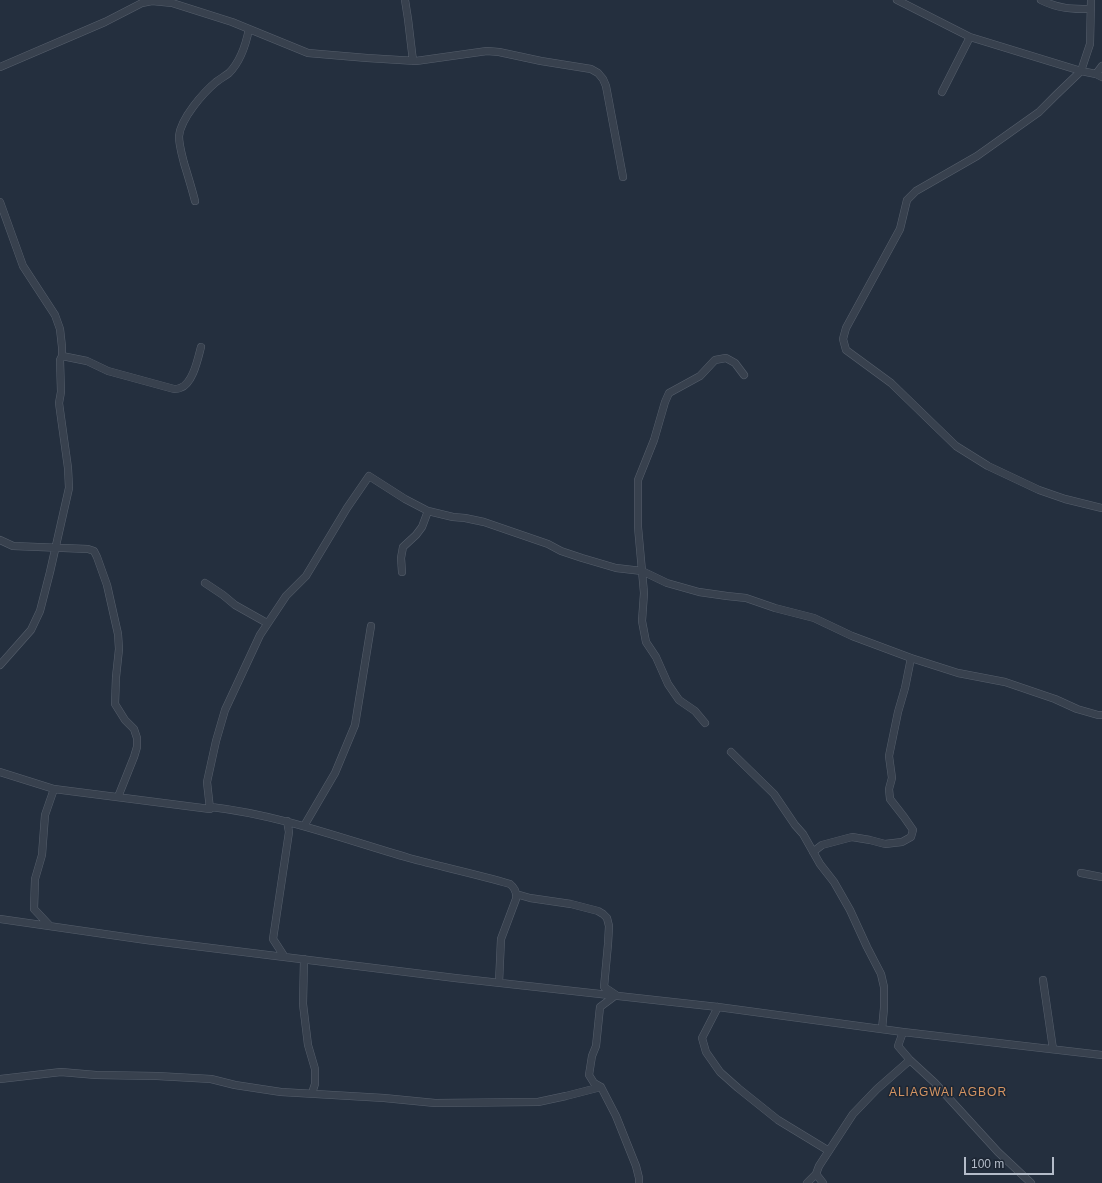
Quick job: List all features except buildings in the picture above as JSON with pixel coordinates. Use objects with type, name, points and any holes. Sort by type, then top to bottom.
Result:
[{"type":"street","points":[[405,0],[414,61]]},
{"type":"street","points":[[897,0],[970,37],[1081,72],[1099,75],[1102,66]]},
{"type":"street","points":[[1041,0],[1052,6],[1091,9]]},
{"type":"street","points":[[1091,0],[1090,44],[1081,72],[1039,112],[977,156],[916,192],[908,200],[900,228],[846,328],[843,339],[846,350],[891,383],[956,446],[988,466],[1039,490],[1066,499],[1102,508]]},
{"type":"street","points":[[0,67],[105,22],[142,3],[152,1],[172,3],[232,22],[308,52],[414,61],[494,51],[590,69],[598,73],[606,86],[623,177]]},
{"type":"street","points":[[195,202],[181,152],[179,136],[184,121],[202,95],[216,82],[229,73],[238,60],[246,43],[248,29]]},
{"type":"street","points":[[942,92],[970,37]]},
{"type":"street","points":[[0,202],[23,266],[55,315],[60,329],[62,356],[60,360],[61,392],[58,403],[68,468],[69,488],[40,611],[31,630],[0,665]]},
{"type":"street","points":[[62,356],[87,361],[108,371],[174,389],[181,388],[188,383],[196,367],[201,346]]},
{"type":"street","points":[[705,723],[696,711],[679,700],[668,684],[656,657],[646,642],[642,620],[644,593],[638,526],[638,480],[654,440],[664,402],[669,392],[700,376],[715,360],[726,358],[735,363],[744,375]]},
{"type":"street","points":[[210,809],[207,782],[216,741],[225,710],[260,634],[286,596],[306,576],[347,508],[369,476],[428,511],[452,517],[484,522],[548,544],[561,551],[582,558],[616,568],[642,571],[667,583],[699,592],[746,598],[774,608],[814,618],[852,636],[911,658],[958,673],[1005,682],[1055,699],[1077,709],[1102,715]]},
{"type":"street","points":[[402,572],[401,558],[403,547],[422,527],[428,511]]},
{"type":"street","points":[[0,540],[13,546],[88,549],[94,552],[107,585],[118,634],[120,649],[116,677],[115,704],[125,720],[134,729],[138,738],[134,757],[118,797]]},
{"type":"street","points":[[205,583],[223,595],[234,605],[267,624]]},
{"type":"street","points":[[290,832],[301,825],[335,773],[355,725],[371,626]]},
{"type":"street","points":[[813,852],[822,845],[852,837],[885,844],[902,842],[911,837],[913,830],[890,799],[889,789],[892,778],[889,756],[911,658]]},
{"type":"street","points":[[731,752],[774,794],[803,834],[820,864],[834,882],[850,910],[881,974],[884,987],[882,1029]]},
{"type":"street","points":[[0,772],[54,789],[210,809],[211,807],[232,809],[287,821],[410,858],[510,884],[514,887],[516,899],[501,939],[499,983]]},
{"type":"street","points":[[50,926],[34,909],[35,879],[42,855],[45,815],[54,789]]},
{"type":"street","points":[[284,956],[273,939],[290,832],[287,821]]},
{"type":"street","points":[[1081,873],[1102,877]]},
{"type":"street","points":[[516,894],[530,898],[571,904],[598,911],[607,918],[609,926],[604,988],[616,995]]},
{"type":"street","points":[[0,919],[146,940],[572,992],[616,995],[718,1007],[903,1032],[1102,1055]]},
{"type":"street","points":[[304,959],[303,1004],[308,1045],[314,1069],[315,1084],[312,1093]]},
{"type":"street","points":[[1043,980],[1053,1049]]},
{"type":"street","points":[[616,995],[600,1008],[596,1046],[592,1056],[589,1075],[594,1083],[601,1087],[616,1116],[636,1166],[639,1183]]},
{"type":"street","points":[[718,1007],[702,1038],[706,1052],[720,1072],[778,1120],[829,1151]]},
{"type":"street","points":[[903,1032],[898,1046],[910,1060],[935,1083],[998,1152],[1031,1183]]},
{"type":"street","points":[[807,1183],[816,1174],[819,1166],[853,1114],[910,1060]]},
{"type":"street","points":[[0,1079],[61,1072],[96,1075],[156,1076],[211,1079],[235,1085],[281,1092],[377,1097],[434,1102],[538,1102],[601,1087]]},
{"type":"street","points":[[816,1174],[823,1183]]},
{"type":"district","name":"ALIAGWAI AGBOR","points":[[948,1093]]}]
